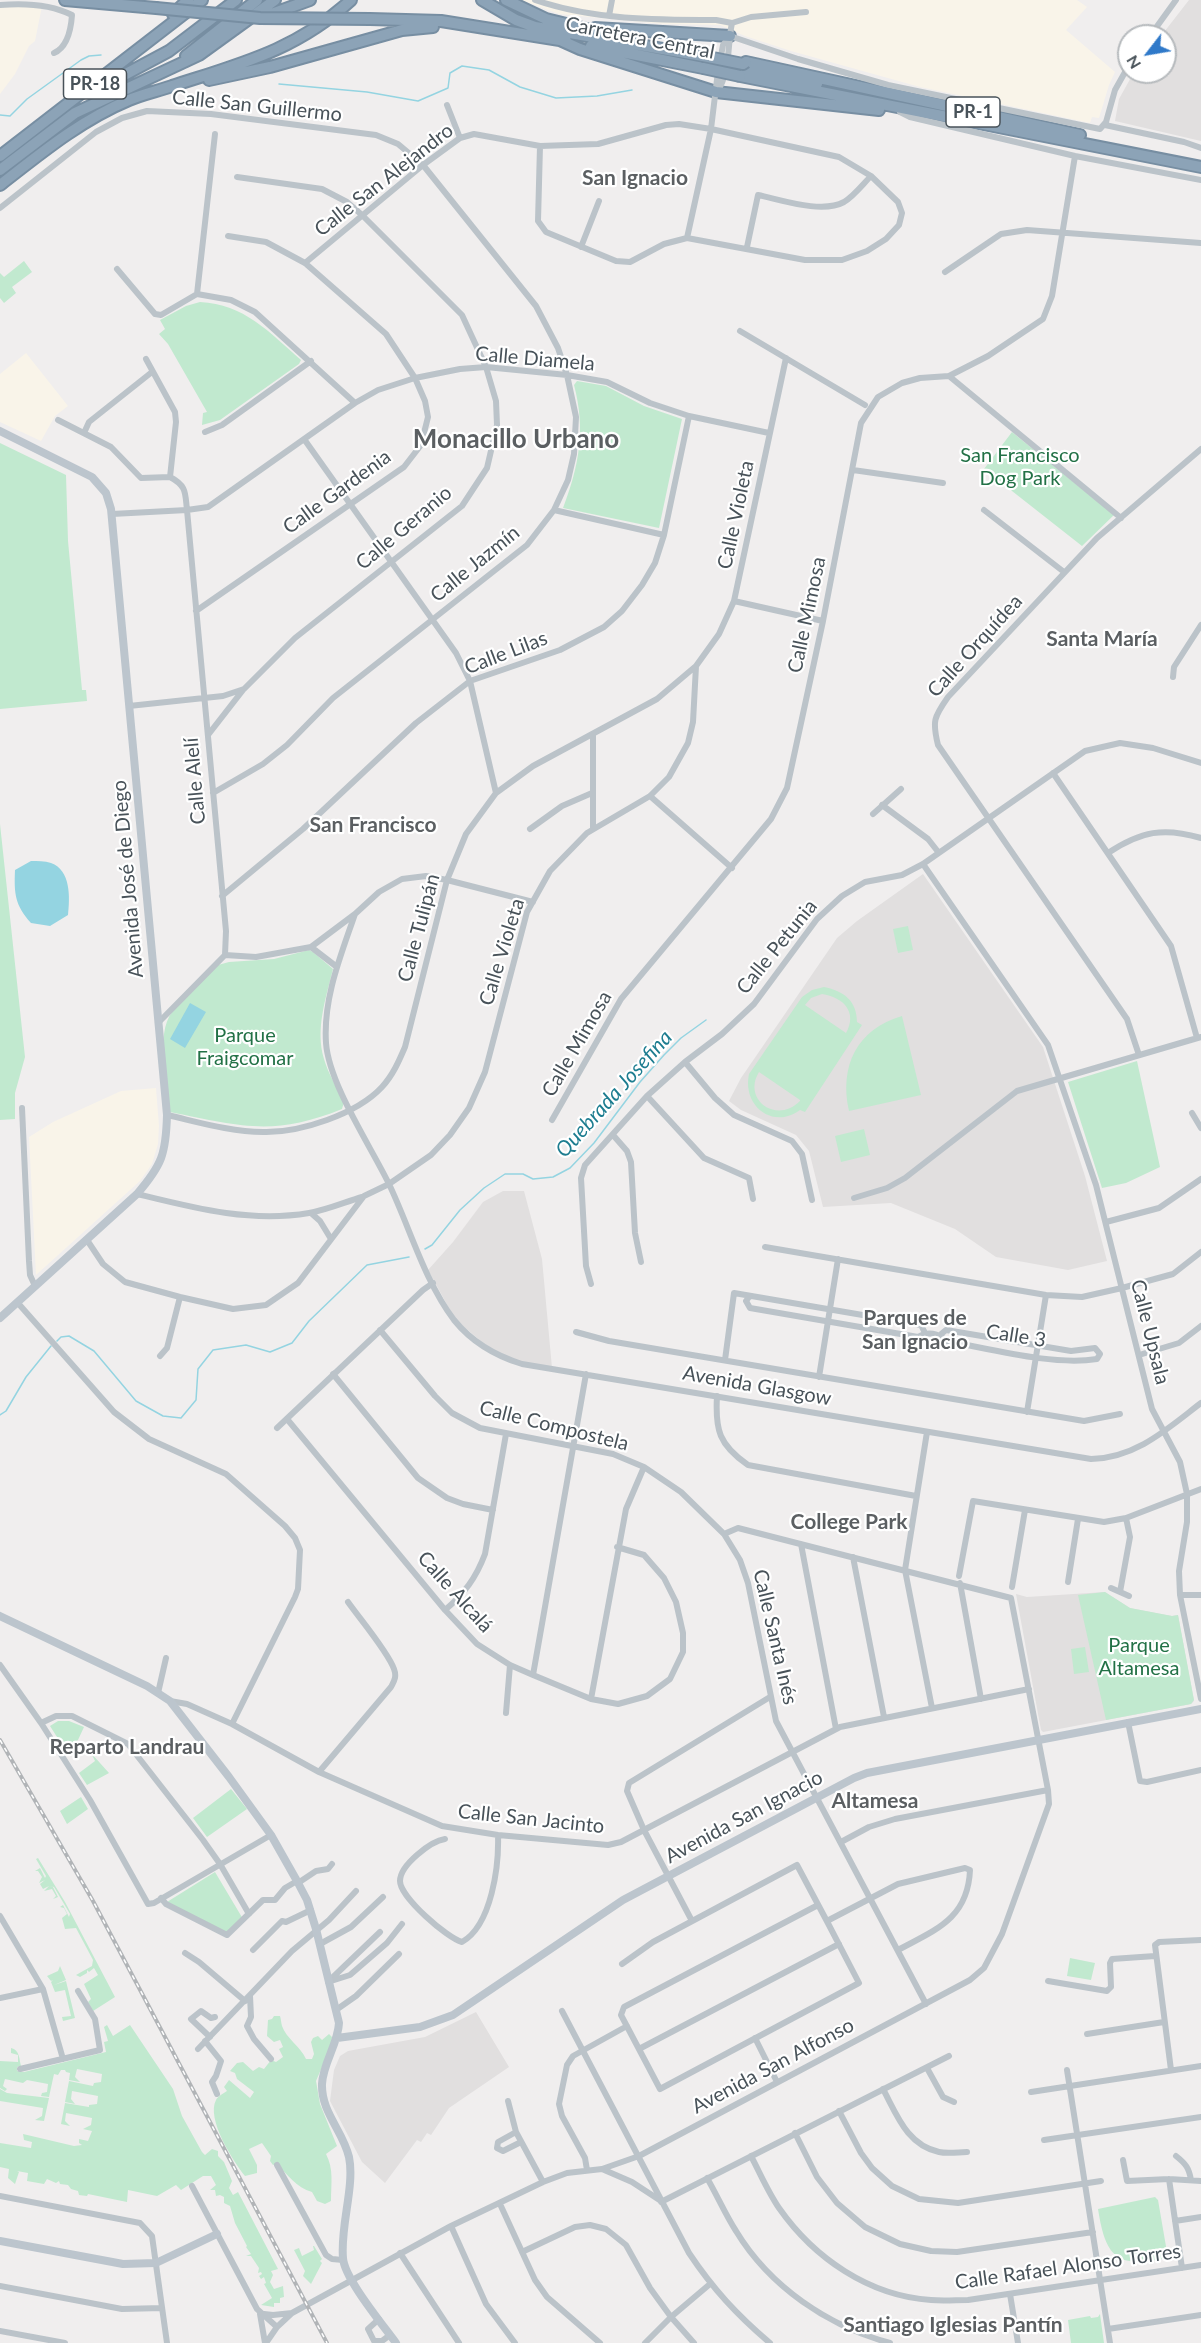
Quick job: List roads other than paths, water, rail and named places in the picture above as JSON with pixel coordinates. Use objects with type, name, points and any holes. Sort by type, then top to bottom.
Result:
[{"type":"highway","name":"Carretera Central","points":[[65,0],[260,18],[441,21],[703,59]]},
{"type":"highway","points":[[189,5],[202,0]]},
{"type":"highway","points":[[71,103],[169,51],[236,0]]},
{"type":"highway","points":[[167,71],[257,0]]},
{"type":"highway","points":[[0,170],[75,113],[184,63],[214,45],[274,0]]},
{"type":"highway","points":[[260,18],[310,0]]},
{"type":"highway","name":"PR-18","points":[[0,185],[80,125],[129,100],[272,52],[302,37],[351,0]]},
{"type":"highway","points":[[482,0],[526,25],[703,59]]},
{"type":"highway","name":"Carretera Central","points":[[506,0],[546,19],[703,59],[965,119],[1201,167]]},
{"type":"highway","name":"PR-18","points":[[0,156],[138,51],[189,5]]},
{"type":"highway","points":[[165,89],[270,67],[402,30],[468,26]]},
{"type":"highway","points":[[573,27],[730,36]]},
{"type":"highway","points":[[560,40],[580,49],[716,92],[900,112],[960,122],[965,119]]},
{"type":"highway","name":"Carretera Central","points":[[742,68],[925,102],[1201,160]]},
{"type":"street","points":[[535,0],[559,8],[609,16],[716,20],[732,23],[751,17],[806,12]]},
{"type":"street","points":[[559,8],[561,0]]},
{"type":"street","points":[[609,16],[612,0]]},
{"type":"street","points":[[1159,24],[1176,0]]},
{"type":"street","points":[[0,5],[57,8],[72,15],[67,39],[61,50],[54,53]]},
{"type":"street","points":[[687,238],[711,129],[715,83],[723,45],[730,36],[732,23]]},
{"type":"street","points":[[730,36],[798,59],[888,85],[1184,142],[1201,148]]},
{"type":"street","points":[[1102,127],[1119,84]]},
{"type":"street","points":[[447,105],[460,138]]},
{"type":"street","name":"Calle San Guillermo","points":[[0,208],[96,132],[122,118],[147,111],[211,114],[376,135],[398,144],[423,165]]},
{"type":"street","points":[[900,112],[910,117],[1075,156],[1201,180]]},
{"type":"street","name":"Calle San Alejandro","points":[[304,263],[423,165],[460,138],[482,135],[540,146],[598,144],[666,125],[679,124],[711,129],[838,157],[871,176],[898,202],[902,213],[899,225],[886,239],[867,251],[842,260],[805,260],[747,247]]},
{"type":"street","points":[[197,294],[215,134]]},
{"type":"street","points":[[540,146],[538,220],[546,232],[616,261],[630,262],[664,244],[687,238],[747,247],[758,195],[818,207],[834,207],[847,201],[871,176]]},
{"type":"street","name":"Calle Mimosa","points":[[552,1120],[621,999],[771,819],[787,788],[823,621],[861,423],[878,397],[902,383],[920,378],[949,376],[988,356],[1043,319],[1052,296],[1075,156]]},
{"type":"street","name":"Calle Jazmín","points":[[213,793],[279,752],[333,698],[527,545],[554,510],[568,480],[574,454],[576,417],[567,375],[558,348],[536,306],[423,165]]},
{"type":"street","name":"Calle Geranio","points":[[208,735],[244,689],[295,638],[462,506],[487,468],[497,426],[496,401],[486,367],[462,315],[362,215],[347,202],[322,189],[237,177]]},
{"type":"street","points":[[581,247],[599,201]]},
{"type":"street","points":[[945,272],[1001,234],[1027,230],[1201,243]]},
{"type":"street","name":"Calle Gardenia","points":[[196,611],[404,466],[421,445],[428,417],[425,400],[415,378],[386,334],[304,263],[266,242],[228,236]]},
{"type":"street","points":[[117,269],[154,314],[160,315],[197,294],[231,300],[255,312],[355,403]]},
{"type":"street","points":[[740,331],[865,405]]},
{"type":"street","name":"Calle Violeta","points":[[87,1240],[104,1264],[125,1282],[180,1298],[232,1309],[266,1305],[298,1283],[364,1196],[389,1184],[431,1155],[450,1135],[469,1108],[485,1072],[527,912],[550,871],[593,829],[650,796],[669,777],[688,743],[693,722],[696,666],[719,634],[734,602],[786,358]]},
{"type":"street","points":[[58,420],[111,447],[141,478],[170,477],[175,412],[146,359]]},
{"type":"street","points":[[206,432],[222,425],[311,361]]},
{"type":"street","name":"Calle Diamela","points":[[112,514],[207,507],[355,403],[378,390],[415,378],[460,369],[486,367],[567,375],[607,382],[650,403],[689,416],[770,433]]},
{"type":"street","points":[[84,433],[89,422],[152,372]]},
{"type":"street","points":[[949,376],[1121,518]]},
{"type":"street","points":[[861,423],[865,405],[878,397]]},
{"type":"street","name":"Calle Lilas","points":[[222,896],[303,830],[416,723],[470,681],[560,650],[604,627],[622,611],[642,585],[655,562],[664,535],[689,416]]},
{"type":"street","name":"Avenida José de Diego","points":[[0,431],[92,477],[106,494],[112,514],[167,1115],[166,1144],[160,1163],[152,1176],[137,1194],[0,1318]]},
{"type":"street","points":[[304,439],[456,653],[470,681],[496,793]]},
{"type":"street","name":"Calle Orquídea","points":[[1139,1055],[1127,1019],[938,745],[933,727],[935,716],[948,697],[1064,572],[1097,538],[1201,449]]},
{"type":"street","points":[[853,470],[944,483]]},
{"type":"street","name":"Calle Alelí","points":[[170,477],[181,483],[187,510],[226,932],[225,955]]},
{"type":"street","points":[[554,510],[664,535]]},
{"type":"street","points":[[984,510],[1064,572]]},
{"type":"street","points":[[734,602],[823,621]]},
{"type":"street","points":[[1173,677],[1174,667],[1201,625]]},
{"type":"street","name":"Calle Tulipán","points":[[167,1115],[233,1130],[264,1132],[307,1126],[351,1109],[381,1088],[395,1069],[405,1047],[447,880],[466,834],[496,793],[533,766],[657,699],[696,666]]},
{"type":"street","points":[[681,681],[694,688]]},
{"type":"street","name":"Calle Geranio","points":[[129,706],[204,699],[244,689]]},
{"type":"street","points":[[593,734],[593,829]]},
{"type":"street","name":"Calle Petunia","points":[[591,1284],[586,1266],[581,1178],[585,1165],[647,1096],[685,1062],[722,1034],[754,1004],[817,919],[842,896],[865,882],[902,875],[923,864],[1085,752],[1120,743],[1153,748],[1201,763]]},
{"type":"street","points":[[854,1198],[887,1188],[906,1178],[1017,1091],[1199,1038],[1171,946],[1053,773]]},
{"type":"street","points":[[873,814],[901,789]]},
{"type":"street","points":[[530,829],[562,806],[592,793]]},
{"type":"street","points":[[650,796],[732,868]]},
{"type":"street","points":[[882,805],[928,839],[939,852]]},
{"type":"street","points":[[1108,853],[1129,839],[1163,830],[1180,831],[1201,838]]},
{"type":"street","name":"Calle Upsala","points":[[923,864],[1048,1045],[1096,1185],[1152,1409],[1180,1462],[1187,1494],[1187,1522],[1179,1571],[1180,1595],[1201,1700]]},
{"type":"street","points":[[158,1023],[225,955],[256,957],[311,947],[356,914],[379,892],[402,879],[426,876],[533,902]]},
{"type":"street","name":"Avenida Glasgow","points":[[356,914],[337,967],[326,1019],[326,1045],[332,1071],[389,1184],[433,1284],[455,1320],[490,1350],[522,1364],[1091,1459],[1120,1455],[1143,1445],[1201,1403]]},
{"type":"street","points":[[311,947],[337,967]]},
{"type":"street","points":[[685,1062],[715,1098],[734,1115],[792,1141],[802,1154],[812,1200]]},
{"type":"street","points":[[647,1096],[704,1158],[749,1178],[753,1199]]},
{"type":"street","points":[[22,1108],[30,1275],[35,1286]]},
{"type":"street","points":[[1192,1113],[1201,1128]]},
{"type":"street","points":[[613,1135],[627,1151],[631,1162],[635,1233],[641,1262]]},
{"type":"street","points":[[1106,1222],[1160,1208],[1201,1179]]},
{"type":"street","points":[[137,1194],[198,1209],[239,1216],[270,1217],[311,1213],[364,1196]]},
{"type":"street","points":[[311,1213],[320,1221],[331,1239]]},
{"type":"street","points":[[765,1247],[1046,1296],[1082,1297],[1173,1274],[1201,1252]]},
{"type":"street","points":[[819,1377],[838,1259]]},
{"type":"street","points":[[277,1428],[423,1290],[433,1284]]},
{"type":"street","name":"Calle 3","points":[[725,1360],[734,1293],[749,1297],[746,1301],[750,1308],[918,1337],[925,1333],[940,1335],[946,1341],[1078,1362],[1097,1359],[1100,1354],[1095,1348],[1071,1351],[1037,1345]]},
{"type":"street","points":[[1027,1412],[1046,1296]]},
{"type":"street","points":[[749,1297],[921,1325],[925,1333]]},
{"type":"street","points":[[159,1356],[167,1348],[180,1298]]},
{"type":"street","points":[[17,1302],[114,1412],[149,1439],[226,1474],[285,1526],[298,1544],[300,1550],[298,1588],[295,1597],[232,1725]]},
{"type":"street","points":[[1138,1355],[1179,1343],[1201,1326]]},
{"type":"street","points":[[940,1335],[946,1329],[1037,1345]]},
{"type":"street","name":"Calle Compostela","points":[[380,1330],[452,1413],[480,1428],[613,1454],[644,1467],[681,1492],[724,1534]]},
{"type":"street","points":[[576,1332],[609,1341],[1084,1421],[1120,1414]]},
{"type":"street","points":[[333,1374],[418,1478],[447,1498],[493,1510]]},
{"type":"street","points":[[533,1675],[586,1374]]},
{"type":"street","points":[[717,1396],[716,1420],[720,1437],[731,1453],[748,1465],[916,1496]]},
{"type":"street","name":"Calle Alcalá","points":[[287,1419],[445,1610],[477,1644],[510,1665],[533,1675],[591,1699],[618,1704],[647,1696],[670,1678],[683,1652],[683,1633],[678,1612],[664,1578],[644,1555],[617,1547]]},
{"type":"street","points":[[927,1432],[905,1570],[932,1708]]},
{"type":"street","points":[[445,1610],[463,1595],[479,1571],[485,1554],[506,1434]]},
{"type":"street","points":[[591,1699],[617,1547],[626,1509],[644,1467]]},
{"type":"street","points":[[959,1576],[973,1501],[1104,1522],[1126,1518],[1201,1489]]},
{"type":"street","points":[[1012,1587],[1025,1510]]},
{"type":"street","points":[[1120,1592],[1130,1537],[1126,1518]]},
{"type":"street","points":[[1068,1582],[1078,1519]]},
{"type":"street","points":[[724,1534],[738,1528],[960,1584],[981,1699]]},
{"type":"street","name":"Calle Santa Inés","points":[[724,1534],[740,1560],[748,1583],[770,1697],[777,1721],[926,2004]]},
{"type":"street","points":[[801,1544],[836,1729]]},
{"type":"street","points":[[854,1557],[884,1718]]},
{"type":"street","name":"Avenida San Alfonso","points":[[266,2343],[277,2327],[292,2313],[451,2226],[567,2173],[603,2169],[639,2156],[926,2004],[970,1980],[984,1968],[1002,1934],[1049,1804],[1011,1598],[960,1584]]},
{"type":"street","points":[[1111,1588],[1129,1596]]},
{"type":"street","points":[[1180,1595],[1201,1595]]},
{"type":"street","points":[[319,1772],[396,1679],[395,1670],[389,1659],[348,1602]]},
{"type":"street","points":[[0,1616],[147,1686],[170,1701],[271,1836],[297,1882],[311,1910],[339,2023],[337,2038],[325,2069],[322,2091],[326,2109],[342,2136],[350,2162],[343,2260],[352,2279],[393,2339],[374,2342],[368,2329],[379,2319]]},
{"type":"street","points":[[158,1693],[166,1658]]},
{"type":"street","points":[[0,1665],[41,1723],[90,1800],[147,1902],[154,1903],[271,1836]]},
{"type":"street","points":[[506,1713],[510,1665]]},
{"type":"street","name":"Calle San Jacinto","points":[[170,1701],[187,1704],[232,1725],[319,1772],[442,1826],[498,1835],[608,1845],[621,1842],[836,1729],[1029,1689]]},
{"type":"street","points":[[692,1921],[644,1830],[627,1791],[629,1782],[770,1697]]},
{"type":"street","name":"Avenida San Ignacio","points":[[337,2038],[420,2027],[453,2015],[623,1900],[867,1773],[1201,1709]]},
{"type":"street","points":[[41,1723],[56,1716],[72,1716],[128,1744],[220,1864],[249,1914]]},
{"type":"street","points":[[1128,1722],[1140,1780],[1147,1782],[1201,1770]]},
{"type":"street","points":[[841,1842],[869,1827],[895,1819],[1048,1790]]},
{"type":"street","points":[[445,1839],[435,1841],[412,1860],[402,1873],[400,1883],[403,1891],[434,1925],[455,1940],[462,1942],[469,1938],[488,1908],[498,1856],[498,1835]]},
{"type":"street","points":[[161,1898],[166,1904],[227,1935],[263,1900],[275,1900],[285,1888],[316,1871],[328,1869],[332,1864]]},
{"type":"street","points":[[622,1964],[653,1942],[797,1865],[859,1983],[660,2089],[621,2011],[628,2005],[818,1905]]},
{"type":"street","points":[[826,1921],[898,1884],[965,1868],[970,1870],[969,1883],[954,1917],[944,1925],[898,1950]]},
{"type":"street","points":[[198,2049],[356,1891]]},
{"type":"street","points":[[320,1944],[351,1927],[383,1897]]},
{"type":"street","points":[[253,1950],[282,1922],[311,1910]]},
{"type":"street","points":[[0,1916],[43,1989],[63,2059]]},
{"type":"street","points":[[328,1982],[350,1975],[387,1943],[402,1924]]},
{"type":"street","points":[[328,1982],[380,1932]]},
{"type":"street","points":[[1171,2070],[1155,1945],[1158,1942],[1201,1940]]},
{"type":"street","points":[[639,2049],[839,1944]]},
{"type":"street","points":[[185,1953],[247,1999],[250,2017],[247,2026],[270,2059]]},
{"type":"street","points":[[336,2010],[356,1996],[399,1954]]},
{"type":"street","points":[[1048,1981],[1107,1991],[1111,1987],[1110,1964],[1112,1959],[1155,1956]]},
{"type":"street","points":[[0,1998],[43,1989]]},
{"type":"street","points":[[20,2069],[99,2051],[101,2048],[95,2019],[78,1991]]},
{"type":"street","points":[[215,2017],[211,2018],[201,2011],[192,2019],[220,2058],[216,2076],[212,2082],[217,2094]]},
{"type":"street","points":[[562,2011],[689,2253],[710,2284],[739,2317],[770,2343]]},
{"type":"street","points":[[1087,2034],[1164,2022]]},
{"type":"street","points":[[587,2170],[585,2158],[562,2116],[559,2104],[567,2065],[573,2056],[627,2026]]},
{"type":"street","points":[[755,2038],[777,2082]]},
{"type":"street","points":[[661,2202],[949,2056]]},
{"type":"street","points":[[1031,2092],[1201,2066]]},
{"type":"street","points":[[927,2068],[943,2097],[954,2102]]},
{"type":"street","points":[[1067,2070],[1110,2343]]},
{"type":"street","points":[[883,2088],[904,2129],[918,2144],[941,2153],[968,2152]]},
{"type":"street","points":[[508,2101],[516,2132],[543,2182]]},
{"type":"street","points":[[839,2111],[861,2153],[872,2168],[892,2186],[920,2199],[958,2203],[1101,2181]]},
{"type":"street","points":[[1044,2140],[1201,2117]]},
{"type":"street","points":[[516,2132],[498,2142],[497,2148],[503,2151],[521,2142]]},
{"type":"street","points":[[795,2133],[817,2177],[837,2203],[865,2227],[900,2244],[931,2251],[957,2252],[1093,2232]]},
{"type":"street","name":"Calle Rafael Alonso Torres","points":[[751,2156],[778,2206],[796,2230],[823,2257],[854,2278],[886,2291],[930,2300],[968,2300],[1201,2265]]},
{"type":"street","points":[[1176,2156],[1189,2168],[1191,2181]]},
{"type":"street","points":[[1123,2160],[1127,2181],[1169,2179],[1201,2181]]},
{"type":"street","points":[[277,2165],[326,2255],[332,2259],[343,2260]]},
{"type":"street","points":[[603,2169],[632,2182],[661,2202]]},
{"type":"street","points":[[708,2178],[736,2233],[770,2276],[813,2311],[867,2340],[890,2343]]},
{"type":"street","points":[[1169,2179],[1182,2268]]},
{"type":"street","points":[[192,2186],[259,2311],[266,2343]]},
{"type":"street","points":[[0,2196],[140,2223],[152,2236],[167,2343]]},
{"type":"street","points":[[500,2204],[535,2280],[547,2298],[600,2343]]},
{"type":"street","points":[[1175,2221],[1201,2217]]},
{"type":"street","points":[[522,2252],[575,2227],[590,2225],[606,2229],[626,2245],[650,2288],[694,2343]]},
{"type":"street","points":[[451,2226],[486,2304],[509,2338],[515,2343]]},
{"type":"street","points":[[0,2241],[123,2264],[156,2263],[217,2234]]},
{"type":"street","points":[[400,2253],[459,2343]]},
{"type":"street","points":[[645,2343],[710,2284]]},
{"type":"street","points":[[0,2286],[122,2309],[162,2308]]},
{"type":"street","points":[[1010,2294],[1017,2343]]},
{"type":"street","points":[[259,2311],[269,2316],[292,2313]]},
{"type":"street","points":[[259,2311],[277,2327]]},
{"type":"street","points":[[1108,2329],[1201,2315]]},
{"type":"street","points":[[0,2331],[65,2343]]},
{"type":"water","points":[[31,861],[51,863],[58,867],[66,878],[69,893],[68,915],[50,926],[31,923],[17,899],[15,870]]},
{"type":"water","points":[[190,1003],[206,1012],[185,1048],[170,1039]]},
{"type":"waterway","points":[[0,115],[10,116],[27,99],[81,60],[89,56],[101,55]]},
{"type":"waterway","points":[[279,84],[367,92],[418,101],[448,88],[450,73],[462,66],[489,70],[520,87],[556,98],[597,96],[632,90]]},
{"type":"waterway","name":"Quebrada Josefina","points":[[425,1249],[432,1245],[460,1210],[484,1188],[505,1174],[523,1174],[533,1179],[553,1177],[570,1168],[594,1143],[640,1082],[664,1055],[681,1038],[706,1020]]},
{"type":"waterway","name":"Quebrada Josefina","points":[[57,1341],[61,1337],[69,1336],[94,1351],[136,1401],[163,1416],[181,1418],[196,1400],[198,1369],[213,1350],[246,1345],[270,1352],[292,1343],[309,1321],[367,1265],[409,1257]]},
{"type":"waterway","name":"Quebrada Josefina","points":[[0,1415],[6,1411],[26,1377],[51,1346]]},
{"type":"railway","points":[[0,1740],[93,1901],[327,2343]]},
{"type":"district","name":"San Ignacio","points":[[635,178]]},
{"type":"district","name":"Monacillo Urbano","points":[[516,440]]},
{"type":"district","name":"Santa María","points":[[1102,639]]},
{"type":"district","name":"San Francisco","points":[[373,825]]},
{"type":"district","name":"Parques de San Ignacio","points":[[915,1330]]},
{"type":"district","name":"College Park","points":[[849,1522]]},
{"type":"district","name":"Reparto Landrau","points":[[127,1747]]},
{"type":"district","name":"Altamesa","points":[[875,1801]]},
{"type":"district","name":"Santiago Iglesias Pantín","points":[[953,2325]]},
{"type":"park label","name":"San Francisco Dog Park","points":[[1020,468]]},
{"type":"park label","name":"Parque Fraigcomar","points":[[245,1048]]},
{"type":"park label","name":"Parque Altamesa","points":[[1139,1658]]}]
